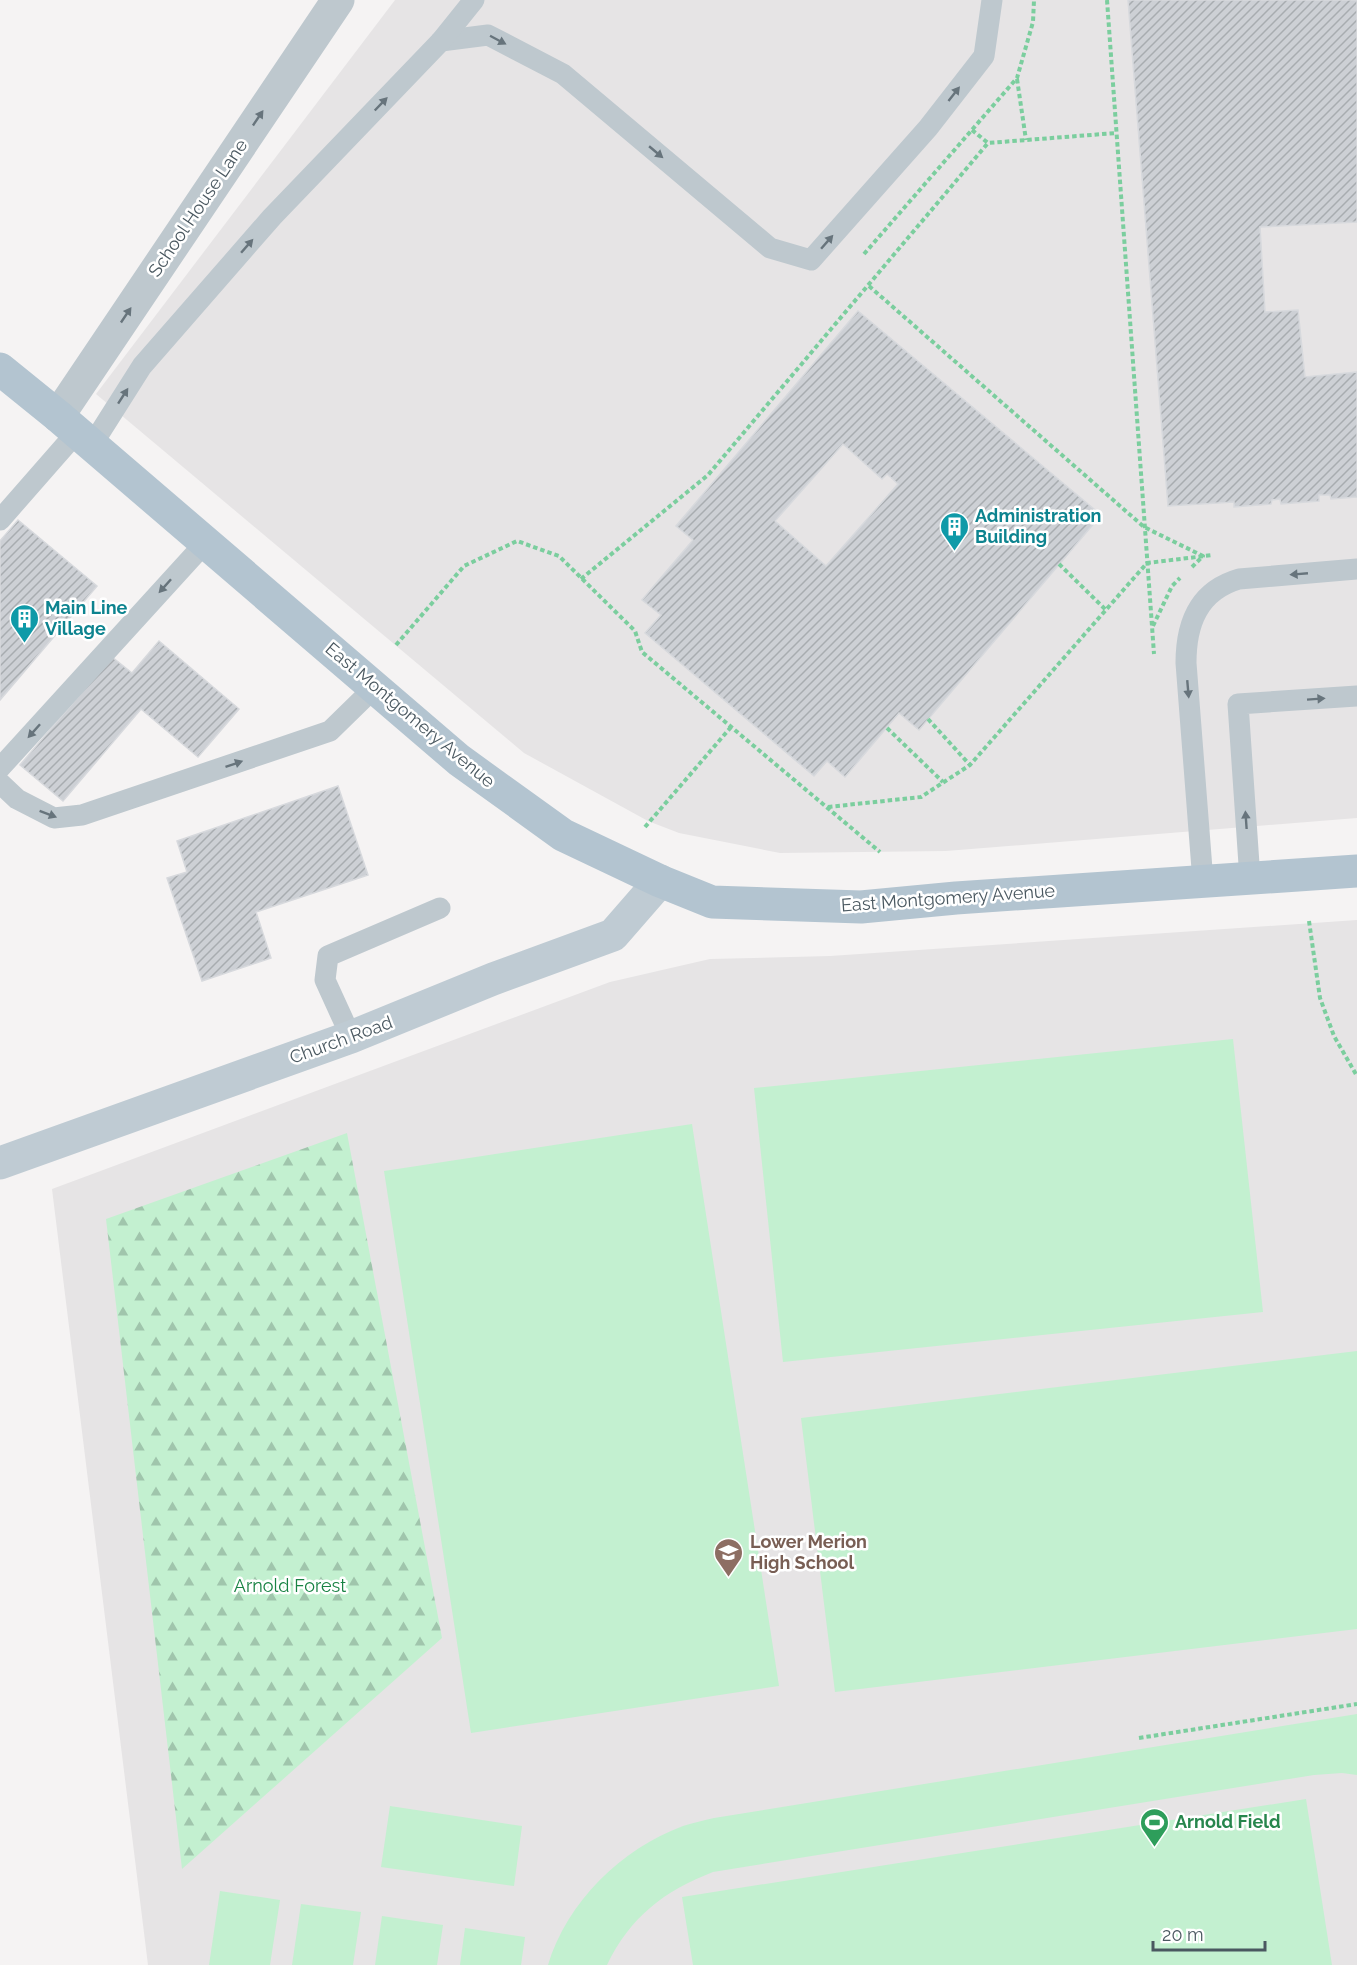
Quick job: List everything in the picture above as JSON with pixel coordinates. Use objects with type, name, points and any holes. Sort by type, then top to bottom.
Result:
[{"type":"main road","name":"East Montgomery Avenue","points":[[0,369],[459,760],[563,835],[660,881],[712,902],[861,907],[956,897],[1357,871]]},
{"type":"street","name":"School House Lane","points":[[75,431],[338,0]]},
{"type":"street","name":"Church Road","points":[[0,1163],[351,1037],[493,979],[613,935],[660,881]]},
{"type":"lane","points":[[0,520],[75,431],[142,366],[272,217],[441,41],[474,0]]},
{"type":"lane","points":[[441,41],[488,35],[563,74],[770,248],[811,260],[928,128],[984,56],[992,0]]},
{"type":"lane","points":[[0,768],[205,543]]},
{"type":"lane","points":[[1203,882],[1186,663],[1186,641],[1192,623],[1205,598],[1222,584],[1239,579],[1357,569]]},
{"type":"lane","points":[[0,783],[17,800],[54,818],[82,815],[330,731],[374,688]]},
{"type":"lane","points":[[1250,879],[1238,704],[1357,696]]},
{"type":"lane","points":[[351,1037],[325,980],[328,956],[440,908]]},
{"type":"path","points":[[1107,0],[1154,662]]},
{"type":"path","points":[[1017,78],[1026,140]]},
{"type":"path","points":[[972,129],[988,144]]},
{"type":"path","points":[[581,579],[708,475],[988,144],[1116,133]]},
{"type":"path","points":[[869,286],[1144,527],[1203,556]]},
{"type":"path","points":[[396,645],[464,566],[517,541],[559,556],[635,631],[642,652],[880,852]]},
{"type":"path","points":[[827,807],[921,797],[970,765],[1147,563],[1203,556]]},
{"type":"path","points":[[1152,628],[1172,586],[1203,556]]},
{"type":"path","points":[[1059,564],[1106,610]]},
{"type":"path","points":[[928,719],[970,765]]},
{"type":"path","points":[[645,827],[731,727]]},
{"type":"path","points":[[887,728],[943,782]]},
{"type":"path","points":[[1309,921],[1320,998],[1334,1036],[1357,1076]]},
{"type":"path","points":[[1139,1738],[1357,1704]]},
{"type":"shaded area","points":[[395,0],[1357,0],[1357,818],[946,851],[780,853],[679,833],[648,821],[524,753],[96,394]]},
{"type":"shaded area","name":"Lower Merion High School","points":[[1357,920],[1357,1965],[148,1965],[52,1189],[610,982],[710,959],[830,956]]},
{"type":"green space","points":[[1233,1039],[1263,1312],[783,1362],[754,1088]]},
{"type":"green space","points":[[692,1124],[779,1686],[471,1733],[384,1171]]},
{"type":"green space","name":"Arnold Forest","points":[[347,1133],[442,1638],[182,1869],[106,1219]]},
{"type":"green space","points":[[1357,1351],[1357,1629],[835,1692],[801,1418]]},
{"type":"green space","points":[[1357,1714],[1357,1775],[1342,1773],[1314,1775],[713,1872],[679,1888],[650,1908],[626,1933],[607,1965],[548,1965],[568,1920],[599,1880],[638,1849],[683,1826],[714,1818]]},
{"type":"green space","name":"Arnold Field","points":[[1306,1799],[1332,1965],[693,1965],[682,1897]]},
{"type":"green space","points":[[390,1806],[522,1826],[514,1886],[381,1867]]},
{"type":"green space","points":[[220,1891],[280,1900],[270,1965],[209,1965]]},
{"type":"green space","points":[[301,1904],[361,1912],[353,1965],[292,1965]]},
{"type":"green space","points":[[382,1916],[443,1925],[437,1965],[375,1965]]},
{"type":"green space","points":[[465,1928],[525,1937],[521,1965],[460,1965]]},
{"type":"building","points":[[1128,0],[1357,0],[1357,222],[1260,227],[1265,312],[1298,310],[1305,377],[1357,372],[1357,497],[1331,499],[1330,495],[1319,495],[1319,501],[1281,504],[1280,499],[1272,500],[1271,504],[1234,507],[1234,502],[1168,506]]},
{"type":"building","name":"Administration Building","points":[[858,311],[1101,515],[919,730],[899,713],[845,777],[827,761],[814,776],[645,633],[661,615],[642,600],[693,540],[676,526]],"holes":[[[843,444],[882,479],[887,474],[898,484],[826,566],[775,521]]]},
{"type":"building","name":"Main Line Village","points":[[18,520],[97,586],[0,700],[0,541]]},
{"type":"building","points":[[159,641],[239,709],[198,757],[141,709],[63,801],[20,765],[112,657],[132,673]]},
{"type":"building","points":[[338,786],[368,875],[256,912],[271,958],[202,981],[167,878],[187,872],[177,841]]},
{"type":"place","name":"Administration Building","points":[[954,552]]},
{"type":"place","name":"Main Line Village","points":[[24,644]]},
{"type":"place","name":"Lower Merion High School","points":[[729,1578]]},
{"type":"place","name":"Arnold Field","points":[[1154,1848]]}]
